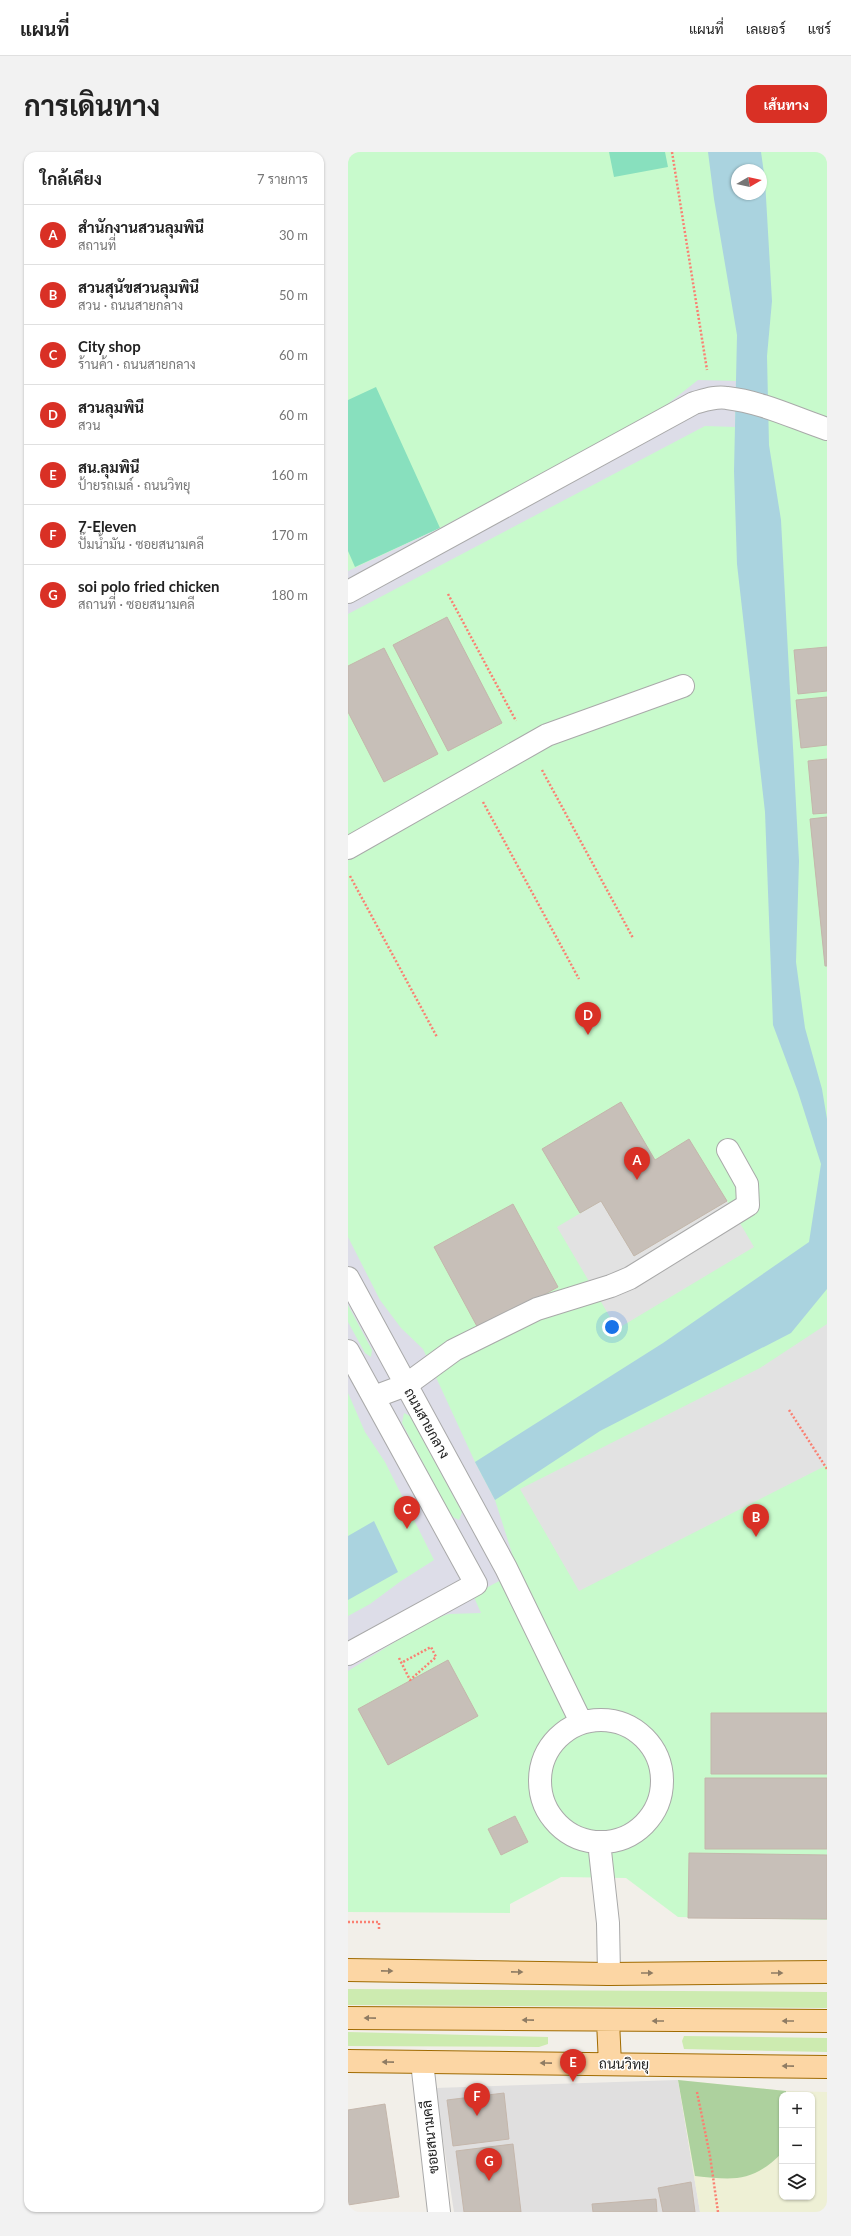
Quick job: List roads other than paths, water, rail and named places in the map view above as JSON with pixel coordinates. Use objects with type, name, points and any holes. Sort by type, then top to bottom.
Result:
[{"type":"main road","points":[[348,1970],[609,1974],[827,1972]]},
{"type":"main road","points":[[348,2018],[608,2021],[827,2021]]},
{"type":"main road","points":[[608,2021],[610,2064]]},
{"type":"main road","name":"ถนนวิทยุ","points":[[348,2061],[827,2067]]},
{"type":"street","points":[[348,592],[694,403],[719,398],[785,412],[827,429]]},
{"type":"street","points":[[348,848],[547,735],[683,686]]},
{"type":"street","points":[[374,1397],[406,1385],[454,1350],[537,1309],[611,1286],[630,1278],[748,1205],[747,1184],[728,1150]]},
{"type":"street","name":"ถนนสายกลาง","points":[[348,1278],[506,1568],[581,1722]]},
{"type":"street","points":[[348,1351],[476,1584],[348,1654]]},
{"type":"street","points":[[600,1720],[619,1722],[633,1728],[650,1744],[659,1761],[662,1781],[659,1800],[650,1817],[637,1831],[620,1840],[599,1842],[578,1838],[560,1827],[546,1810],[540,1790],[540,1769],[548,1749],[562,1733],[581,1722],[600,1720]]},
{"type":"street","points":[[599,1842],[608,1922],[609,1974]]},
{"type":"street","name":"ซอยสนามคลี","points":[[422,2062],[439,2212]]},
{"type":"water","points":[[708,152],[761,152],[763,164],[731,164],[731,200],[766,200],[772,301],[767,356],[769,445],[781,520],[799,861],[796,962],[805,1028],[822,1089],[827,1119],[827,1289],[791,1333],[600,1431],[495,1500],[475,1462],[663,1343],[809,1242],[821,1164],[798,1092],[773,1025],[765,812],[737,564],[734,471],[737,335],[714,199]]},
{"type":"water","points":[[374,1521],[398,1572],[348,1600],[348,1536]]},
{"type":"place","name":"สวนลุมพินี","points":[[588,1035]]},
{"type":"place","name":"สำนักงานสวนลุมพินี","points":[[637,1180]]},
{"type":"place","name":"City shop","points":[[407,1529]]},
{"type":"place","name":"สวนสุนัขสวนลุมพินี","points":[[756,1537]]},
{"type":"place","name":"สน.ลุมพินี","points":[[573,2082]]},
{"type":"place","name":"7-Eleven","points":[[477,2116]]},
{"type":"place","name":"soi polo fried chicken","points":[[489,2181]]}]
